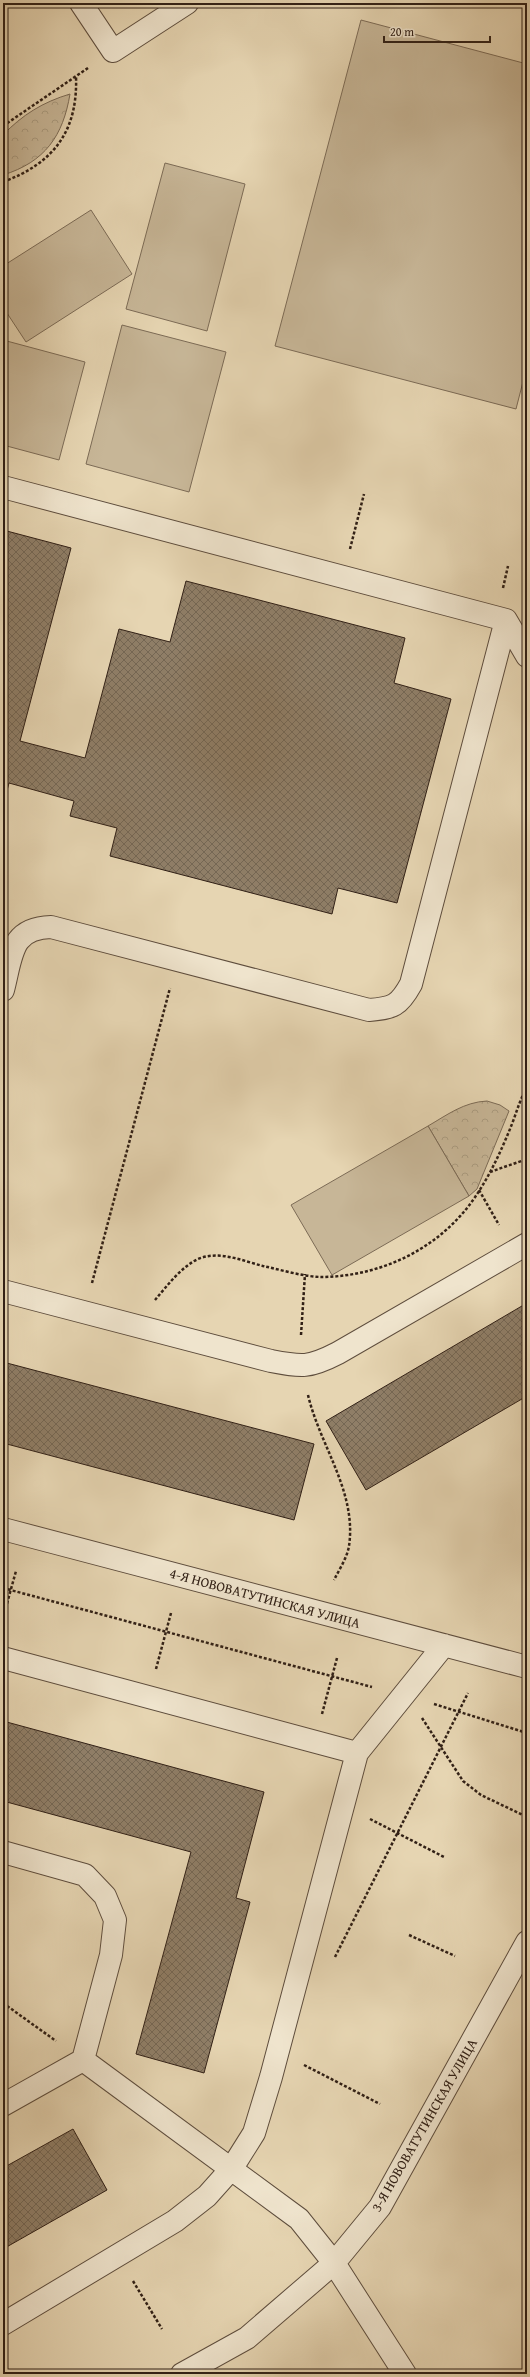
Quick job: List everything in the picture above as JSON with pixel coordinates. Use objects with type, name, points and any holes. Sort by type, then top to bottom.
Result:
[{"type":"street","points":[[80,3],[113,51],[187,3]]},
{"type":"street","points":[[3,487],[506,620],[527,656]]},
{"type":"street","points":[[3,990],[15,944],[25,932],[35,927],[51,927],[369,1010],[389,1008],[403,999],[411,984],[506,620]]},
{"type":"street","points":[[3,1291],[271,1361],[301,1367],[319,1363],[338,1353],[521,1248]]},
{"type":"street","name":"4-Я НОВОВАТУТИНСКАЯ УЛИЦА","points":[[3,1529],[527,1667]]},
{"type":"street","points":[[3,2324],[175,2221],[207,2196],[232,2168],[254,2133],[278,2052],[344,1807],[357,1753],[406,1696],[444,1645]]},
{"type":"street","points":[[3,1658],[357,1753]]},
{"type":"street","points":[[3,1852],[84,1875],[105,1896],[115,1920],[111,1955],[83,2060],[3,2105]]},
{"type":"street","name":"3-Я НОВОВАТУТИНСКАЯ УЛИЦА","points":[[182,2374],[247,2338],[334,2263],[380,2207],[428,2123],[527,1942]]},
{"type":"street","points":[[83,2060],[232,2168],[299,2219],[334,2263],[406,2374]]},
{"type":"path","points":[[4,124],[113,51]]},
{"type":"path","points":[[3,182],[38,166],[53,151],[65,135],[77,96],[76,76]]},
{"type":"path","points":[[342,576],[364,494]]},
{"type":"path","points":[[84,1312],[177,960]]},
{"type":"path","points":[[133,1325],[186,1266],[199,1259],[211,1256],[225,1256],[322,1277],[363,1273],[387,1266],[415,1253],[439,1236],[463,1213],[489,1172],[527,1088]]},
{"type":"path","points":[[489,1172],[527,1159]]},
{"type":"path","points":[[478,1190],[521,1248]]},
{"type":"path","points":[[305,1274],[301,1330],[301,1367],[319,1430],[348,1503],[350,1528],[349,1548],[334,1580]]},
{"type":"path","points":[[3,1618],[16,1571]]},
{"type":"path","points":[[3,1588],[459,1710],[527,1733]]},
{"type":"path","points":[[148,1697],[171,1613]]},
{"type":"path","points":[[314,1742],[337,1658]]},
{"type":"path","points":[[335,1958],[468,1693]]},
{"type":"path","points":[[406,1696],[463,1781],[470,1787],[527,1817]]},
{"type":"path","points":[[344,1807],[444,1857]]},
{"type":"path","points":[[409,1935],[455,1956]]},
{"type":"path","points":[[3,2003],[83,2060]]},
{"type":"path","points":[[278,2052],[380,2104]]},
{"type":"path","points":[[118,2255],[162,2328]]},
{"type":"green space","points":[[361,20],[527,64],[527,366],[516,409],[275,346]]},
{"type":"green space","points":[[70,94],[62,123],[57,135],[50,145],[41,155],[30,163],[18,170],[3,175],[3,135],[25,115],[42,105]]},
{"type":"green space","points":[[165,163],[245,184],[207,331],[126,309]]},
{"type":"green space","points":[[91,210],[132,274],[26,342],[3,307],[3,266]]},
{"type":"green space","points":[[122,325],[226,352],[189,492],[86,464]]},
{"type":"green space","points":[[3,340],[85,362],[59,460],[3,445]]},
{"type":"green space","points":[[487,1101],[500,1105],[509,1111],[477,1189],[469,1196],[428,1126],[463,1106]]},
{"type":"green space","points":[[428,1126],[469,1196],[332,1275],[291,1205]]},
{"type":"building","points":[[3,530],[71,548],[20,741],[85,758],[119,629],[170,642],[186,581],[405,638],[394,683],[451,699],[397,903],[338,888],[332,914],[110,856],[117,828],[70,816],[74,801],[9,783],[3,806]]},
{"type":"building","points":[[527,1303],[527,1396],[366,1490],[326,1421]]},
{"type":"building","points":[[3,1362],[314,1444],[294,1520],[3,1443]]},
{"type":"building","points":[[3,1721],[264,1792],[236,1898],[250,1902],[204,2073],[136,2054],[191,1852],[3,1801]]},
{"type":"building","points":[[73,2129],[107,2190],[3,2249],[3,2168]]}]
